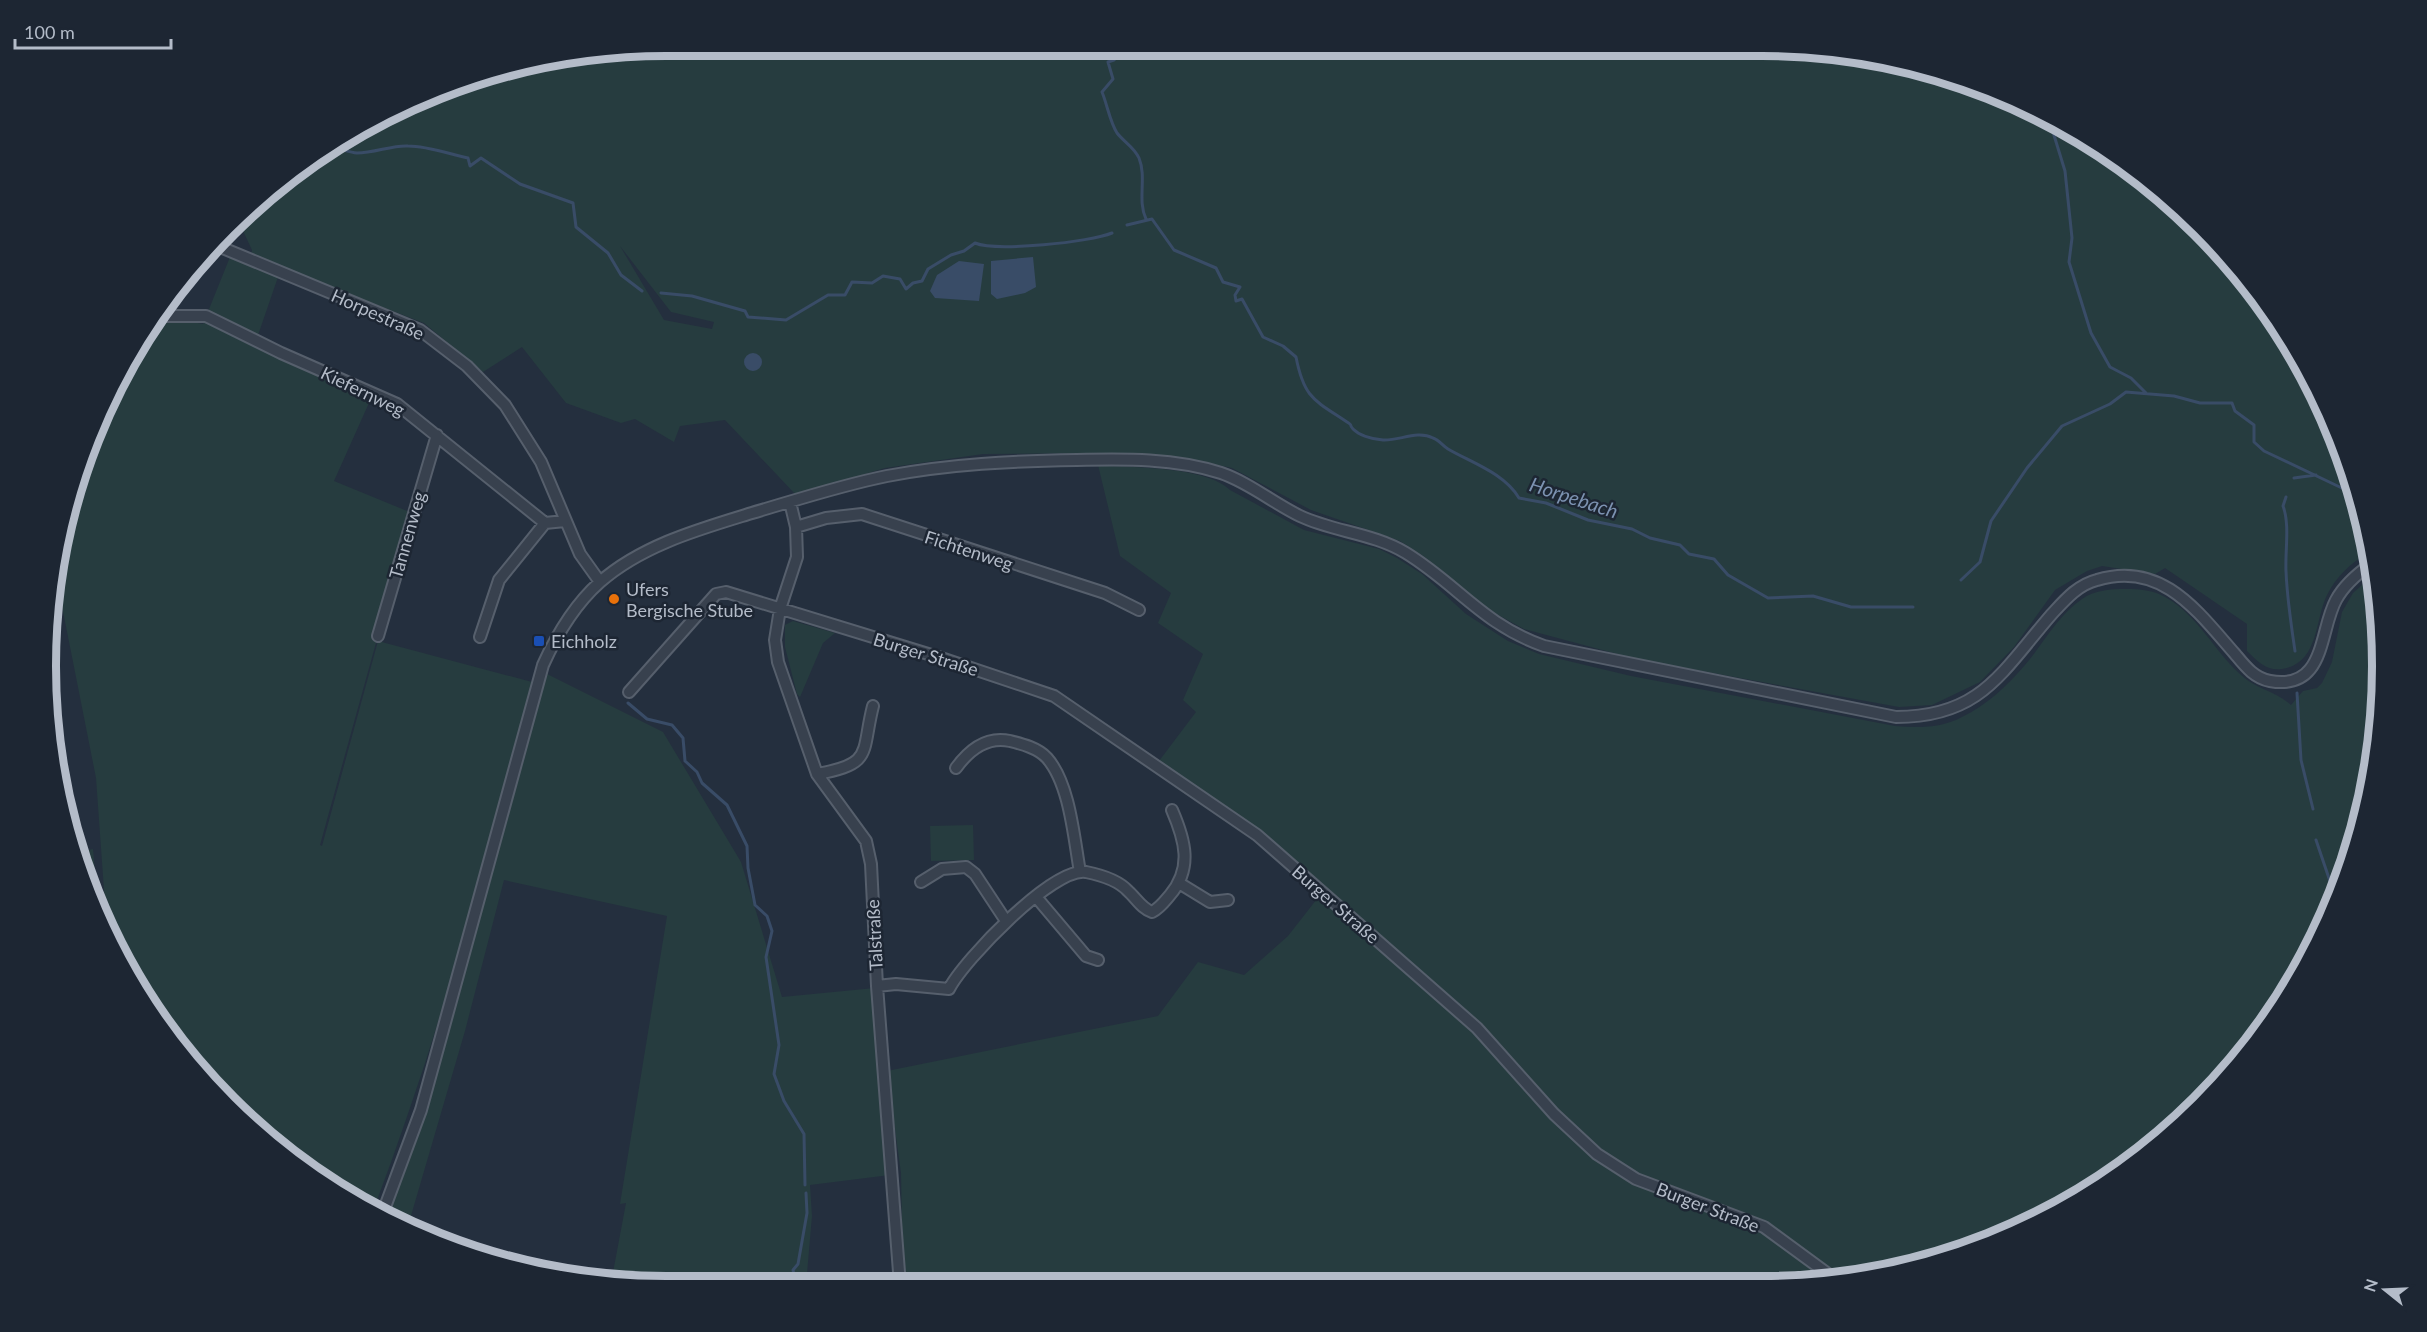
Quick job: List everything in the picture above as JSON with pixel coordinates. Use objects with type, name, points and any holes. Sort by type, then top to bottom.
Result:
[{"type":"street","name":"Horpestraße","points":[[221,248],[420,330],[440,343],[505,405],[541,462],[580,554],[600,582]]},
{"type":"street","name":"Kiefernweg","points":[[166,316],[206,316],[281,353],[396,404],[546,524]]},
{"type":"street","name":"Tannenweg","points":[[378,636],[437,435]]},
{"type":"street","points":[[385,1208],[421,1110],[543,665],[564,624],[600,582],[648,550],[690,532],[885,476],[986,462],[1136,460],[1179,463],[1202,468],[1246,484],[1301,516],[1371,538],[1406,553],[1487,618],[1525,639],[1564,652],[1896,717],[1936,714],[1977,696],[2007,668],[2074,591],[2097,579],[2112,577],[2146,580],[2171,589],[2191,603],[2253,673],[2269,680],[2286,682],[2299,677],[2315,663],[2321,654],[2335,602],[2348,584],[2364,570]]},
{"type":"street","name":"Talstraße","points":[[790,502],[796,527],[797,557],[780,609],[775,640],[778,662],[817,774],[866,841],[871,864],[877,987],[899,1276]]},
{"type":"street","name":"Fichtenweg","points":[[796,527],[826,518],[862,514],[1105,592],[1139,610]]},
{"type":"street","points":[[480,637],[499,580],[546,524],[565,521]]},
{"type":"street","points":[[629,692],[716,594],[726,592],[780,609]]},
{"type":"street","name":"Burger Straße","points":[[780,609],[947,660],[1054,696],[1257,835],[1470,1022],[1554,1114],[1597,1154],[1636,1179],[1764,1227],[1826,1272]]},
{"type":"street","points":[[817,774],[860,760],[866,752],[873,706]]},
{"type":"street","points":[[956,768],[978,746],[990,741],[1020,744],[1047,758],[1066,798],[1080,872]]},
{"type":"street","points":[[877,987],[896,984],[949,989],[974,953],[1006,921],[1057,881],[1080,872],[1115,882],[1126,888],[1146,910],[1152,912],[1158,909],[1179,883],[1186,851],[1172,810]]},
{"type":"street","points":[[921,882],[942,869],[966,867],[975,874],[1006,921]]},
{"type":"street","points":[[1179,883],[1210,902],[1228,900]]},
{"type":"street","points":[[1037,898],[1086,957],[1098,960]]},
{"type":"green space","points":[[666,56],[1761,56],[1841,61],[1919,76],[1995,102],[2031,118],[2100,158],[2164,207],[2193,234],[2220,263],[2269,327],[2309,396],[2339,470],[2351,508],[2362,557],[2339,576],[2323,605],[2311,647],[2297,663],[2287,668],[2274,669],[2260,663],[2247,651],[2247,624],[2165,568],[2155,574],[2102,566],[2087,571],[2055,590],[2014,647],[1980,682],[1932,705],[1899,707],[1636,659],[1524,629],[1491,611],[1426,558],[1400,541],[1311,510],[1232,468],[1180,457],[1090,453],[983,454],[885,468],[796,495],[725,420],[680,426],[674,442],[635,419],[621,423],[566,403],[522,347],[483,372],[424,323],[251,257],[252,250],[241,227],[294,182],[361,137],[396,118],[470,88],[508,76],[586,61]],"holes":[[[620,246],[671,312],[714,322],[712,329],[664,320]]]},
{"type":"green space","points":[[230,257],[278,277],[255,344],[373,394],[334,481],[412,513],[320,845],[322,846],[378,641],[532,682],[498,816],[460,949],[419,1081],[376,1203],[327,1174],[294,1150],[234,1098],[207,1069],[158,1005],[118,936],[105,907],[96,778],[60,596],[67,547],[76,508],[102,432],[137,361],[165,317],[203,324]]},
{"type":"green space","points":[[1098,465],[1187,472],[1219,482],[1304,530],[1379,549],[1397,558],[1422,574],[1466,614],[1508,641],[1539,654],[1631,676],[1895,726],[1921,727],[1954,721],[1980,707],[2018,673],[2065,613],[2092,594],[2114,589],[2151,591],[2177,605],[2187,613],[2241,675],[2291,705],[2303,691],[2317,688],[2322,683],[2332,662],[2342,612],[2353,593],[2365,582],[2372,666],[2366,746],[2360,785],[2351,824],[2325,900],[2290,971],[2269,1005],[2220,1069],[2164,1125],[2100,1174],[2031,1214],[1995,1230],[1919,1256],[1880,1265],[1831,1272],[1799,1247],[1642,1178],[1607,1158],[1325,888],[1239,815],[1159,761],[1196,712],[1183,700],[1203,654],[1158,623],[1171,593],[1120,556]]},
{"type":"green space","points":[[793,621],[835,633],[823,643],[800,697],[797,694],[785,647],[785,625]]},
{"type":"green space","points":[[545,673],[663,732],[741,862],[782,997],[875,988],[890,1175],[810,1185],[812,1216],[807,1276],[613,1274],[626,1203],[620,1204],[667,916],[504,880],[465,1031],[410,1220],[389,1210]]},
{"type":"green space","points":[[973,825],[974,860],[931,861],[930,826]]},
{"type":"green space","points":[[93,849],[96,884],[88,862],[84,851]]},
{"type":"green space","points":[[1320,895],[1453,1011],[1600,1160],[1763,1229],[1820,1273],[1761,1276],[903,1276],[901,1173],[887,1071],[1158,1016],[1198,962],[1244,975],[1288,936]]},
{"type":"water","points":[[1033,257],[1036,287],[1025,293],[997,299],[991,294],[991,261]]},
{"type":"water","points":[[959,261],[984,264],[979,301],[935,298],[930,291],[937,275]]},
{"type":"water","points":[[753,353],[759,356],[762,362],[759,368],[753,371],[747,368],[744,362],[747,356]]},
{"type":"waterway","points":[[1118,56],[1108,62],[1113,79],[1102,92],[1117,133],[1139,158],[1142,173],[1142,204],[1146,219]]},
{"type":"waterway","points":[[2052,130],[2065,171],[2072,238],[2069,262],[2091,333],[2110,367],[2131,378],[2146,393]]},
{"type":"waterway","name":"Horpebach","points":[[341,150],[357,153],[416,146],[468,158],[470,166],[481,158],[520,184],[573,203],[576,227],[608,253],[621,275],[642,291]]},
{"type":"waterway","name":"Horpebach","points":[[1127,225],[1152,219],[1174,250],[1216,268],[1223,282],[1240,287],[1235,295],[1236,301],[1242,299],[1263,337],[1283,346],[1296,357],[1299,371],[1312,397],[1350,424],[1360,434],[1383,440],[1414,435],[1433,438],[1448,449],[1496,475],[1513,489],[1519,498],[1546,503],[1588,520],[1632,529],[1650,538],[1680,545],[1689,554],[1714,559],[1728,575],[1768,598],[1813,596],[1851,607],[1913,607]]},
{"type":"waterway","name":"Horpebach","points":[[661,293],[692,296],[745,311],[748,317],[786,320],[828,295],[845,295],[852,282],[872,283],[883,276],[900,279],[906,289],[913,283],[922,281],[928,269],[975,243],[986,246],[1044,245],[1085,240],[1112,233]]},
{"type":"waterway","name":"Horpebach","points":[[1961,580],[1980,562],[1991,521],[2027,468],[2062,426],[2110,404],[2126,392],[2174,396],[2200,403],[2232,403],[2235,411],[2254,425],[2254,442],[2264,451],[2345,490]]},
{"type":"waterway","points":[[2294,478],[2316,475]]},
{"type":"waterway","points":[[2286,497],[2283,506],[2287,529],[2287,581],[2295,651]]},
{"type":"waterway","points":[[2297,693],[2301,760],[2313,809]]},
{"type":"waterway","points":[[628,703],[647,719],[672,725],[683,738],[685,761],[697,772],[702,783],[727,805],[747,846],[748,868],[755,905],[767,916],[772,931],[766,957],[779,1045],[774,1074],[784,1101],[804,1134],[805,1185]]},
{"type":"waterway","points":[[2316,840],[2331,884]]},
{"type":"waterway","points":[[794,1276],[793,1270],[798,1264],[807,1213],[806,1193]]},
{"type":"place","name":"Ufers Bergische Stube","points":[[614,599]]},
{"type":"place","name":"Eichholz","points":[[539,641]]}]
